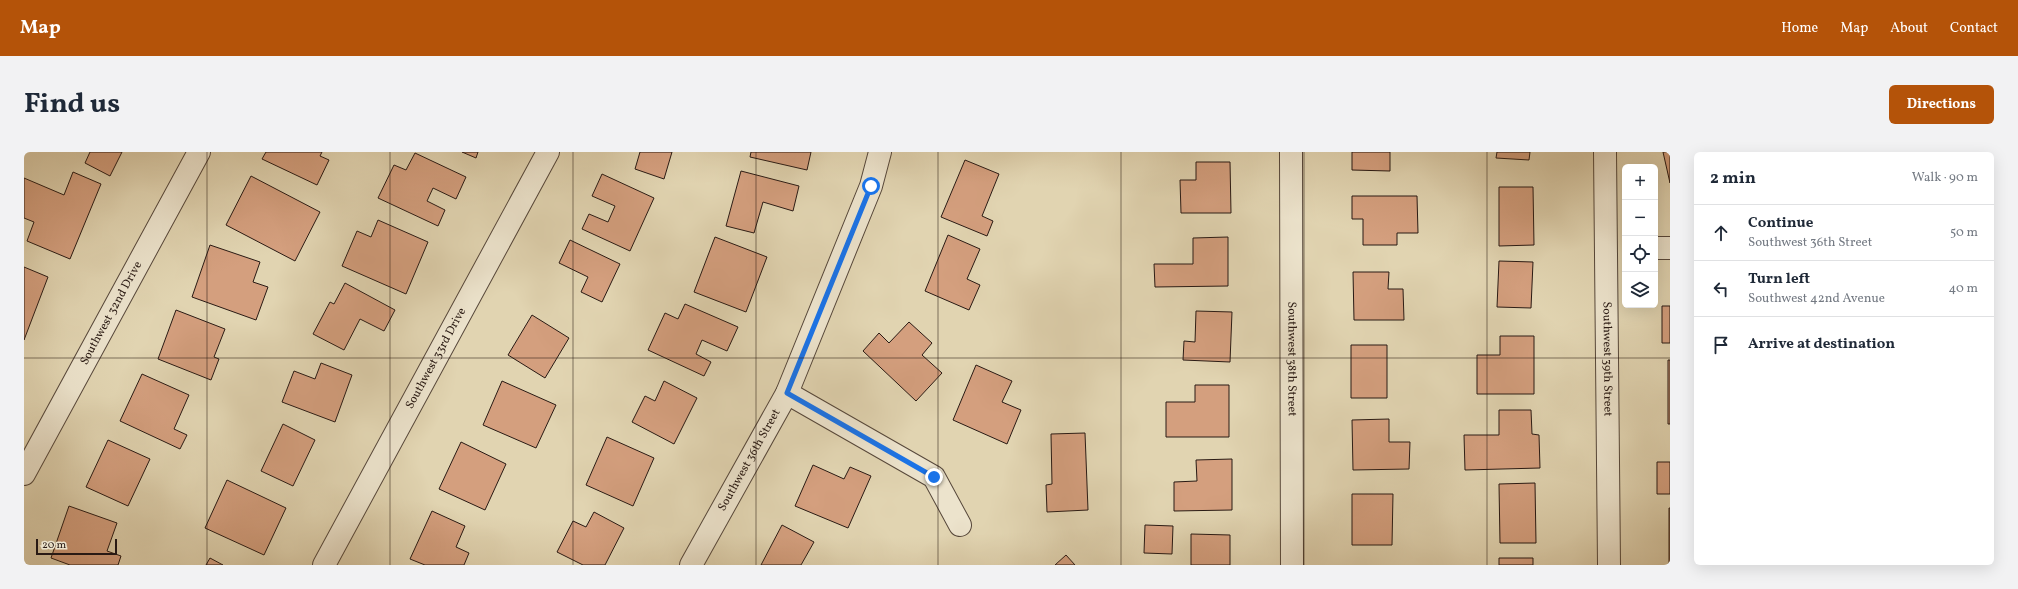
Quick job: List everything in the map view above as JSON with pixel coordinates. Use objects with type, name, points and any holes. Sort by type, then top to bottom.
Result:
[{"type":"street","name":"Southwest 32nd Drive","points":[[24,474],[200,152]]},
{"type":"street","name":"Southwest 33rd Drive","points":[[324,565],[548,152]]},
{"type":"street","name":"Southwest 36th Street","points":[[691,565],[787,393],[871,186],[880,152]]},
{"type":"street","name":"Southwest 38th Street","points":[[1291,152],[1292,565]]},
{"type":"street","name":"Southwest 39th Street","points":[[1605,152],[1616,248],[1609,565]]},
{"type":"street","points":[[1658,248],[1670,248]]},
{"type":"street","points":[[787,393],[934,477],[960,526]]},
{"type":"building","points":[[90,152],[122,152],[110,176],[85,163]]},
{"type":"building","points":[[266,152],[322,152],[320,156],[329,160],[317,185],[262,159]]},
{"type":"building","points":[[462,152],[478,152],[476,158]]},
{"type":"building","points":[[640,152],[672,152],[664,179],[635,169]]},
{"type":"building","points":[[751,152],[811,152],[807,170],[750,157]]},
{"type":"building","points":[[1352,152],[1390,152],[1390,171],[1352,170]]},
{"type":"building","points":[[1497,152],[1530,152],[1529,160],[1496,158]]},
{"type":"building","points":[[1663,152],[1670,152],[1670,183]]},
{"type":"building","points":[[415,153],[466,177],[456,199],[433,188],[427,201],[445,210],[438,226],[378,198],[394,165],[406,170]]},
{"type":"building","points":[[965,160],[999,174],[982,216],[993,221],[987,236],[941,217]]},
{"type":"building","points":[[1196,162],[1230,162],[1231,213],[1181,213],[1180,180],[1196,180]]},
{"type":"building","points":[[741,171],[799,186],[793,211],[763,202],[754,233],[726,226]]},
{"type":"building","points":[[73,172],[101,184],[70,259],[27,241],[34,222],[24,218],[24,178],[64,195]]},
{"type":"building","points":[[602,174],[654,198],[630,251],[582,229],[589,214],[608,222],[615,206],[592,196]]},
{"type":"building","points":[[251,176],[320,212],[295,261],[226,225]]},
{"type":"building","points":[[1499,187],[1533,187],[1534,245],[1499,246]]},
{"type":"building","points":[[1352,196],[1417,196],[1418,233],[1397,233],[1397,245],[1363,245],[1363,219],[1352,219]]},
{"type":"building","points":[[378,220],[428,242],[406,294],[342,266],[357,231],[371,237]]},
{"type":"building","points":[[948,235],[980,249],[967,279],[980,285],[969,310],[925,291]]},
{"type":"building","points":[[715,237],[767,257],[746,312],[694,292]]},
{"type":"building","points":[[1228,237],[1228,286],[1155,287],[1154,264],[1193,264],[1193,238]]},
{"type":"building","points":[[570,240],[620,264],[602,302],[581,292],[588,277],[559,263]]},
{"type":"building","points":[[210,245],[260,262],[253,282],[268,287],[256,320],[192,297]]},
{"type":"building","points":[[1499,261],[1533,262],[1531,308],[1497,307]]},
{"type":"building","points":[[24,267],[48,277],[24,340]]},
{"type":"building","points":[[1353,272],[1389,272],[1388,289],[1403,289],[1404,320],[1354,320]]},
{"type":"building","points":[[345,283],[395,310],[384,331],[360,319],[344,350],[313,334],[330,302],[334,304]]},
{"type":"building","points":[[685,304],[738,327],[727,351],[702,340],[696,354],[711,362],[704,376],[648,350],[665,313],[678,319]]},
{"type":"building","points":[[1662,306],[1670,306],[1670,343],[1662,343]]},
{"type":"building","points":[[176,310],[225,329],[214,357],[219,359],[211,380],[158,359]]},
{"type":"building","points":[[1196,311],[1232,312],[1230,362],[1183,360],[1184,341],[1195,342]]},
{"type":"building","points":[[532,315],[569,338],[545,378],[508,355]]},
{"type":"building","points":[[909,322],[932,343],[922,355],[942,373],[916,401],[863,351],[879,333],[889,343]]},
{"type":"building","points":[[1500,336],[1534,336],[1534,394],[1477,394],[1477,355],[1500,355]]},
{"type":"building","points":[[1351,345],[1387,345],[1387,398],[1351,398]]},
{"type":"building","points":[[1668,360],[1670,360],[1670,424],[1668,424]]},
{"type":"building","points":[[321,363],[352,375],[335,422],[282,402],[294,371],[315,379]]},
{"type":"building","points":[[976,365],[1012,381],[1002,402],[1021,410],[1007,444],[953,420]]},
{"type":"building","points":[[142,374],[189,395],[174,429],[187,435],[180,449],[120,421]]},
{"type":"building","points":[[502,381],[556,405],[536,448],[483,425]]},
{"type":"building","points":[[664,381],[697,398],[674,444],[632,422],[645,396],[655,401]]},
{"type":"building","points":[[1195,385],[1229,385],[1229,437],[1166,437],[1166,402],[1195,402]]},
{"type":"building","points":[[1499,410],[1531,410],[1532,434],[1539,435],[1540,468],[1465,470],[1464,435],[1499,435]]},
{"type":"building","points":[[1389,419],[1389,442],[1410,442],[1409,469],[1353,470],[1352,420]]},
{"type":"building","points":[[283,424],[315,440],[293,486],[261,471]]},
{"type":"building","points":[[1085,433],[1088,510],[1047,512],[1046,485],[1052,484],[1051,434]]},
{"type":"building","points":[[607,437],[654,458],[633,506],[586,485]]},
{"type":"building","points":[[108,440],[150,459],[128,506],[86,487]]},
{"type":"building","points":[[461,442],[506,464],[485,510],[439,489]]},
{"type":"building","points":[[1232,459],[1232,510],[1174,511],[1174,482],[1197,481],[1196,460]]},
{"type":"building","points":[[1657,462],[1670,462],[1670,494],[1657,494]]},
{"type":"building","points":[[813,465],[844,479],[850,467],[871,476],[848,528],[795,506]]},
{"type":"building","points":[[227,480],[286,508],[264,555],[205,528]]},
{"type":"building","points":[[1535,483],[1536,543],[1500,543],[1499,484]]},
{"type":"building","points":[[1352,494],[1393,494],[1392,545],[1352,545]]},
{"type":"building","points":[[69,506],[117,523],[107,551],[121,556],[118,565],[70,565],[51,558]]},
{"type":"building","points":[[1670,508],[1670,565],[1669,565]]},
{"type":"building","points":[[432,511],[465,526],[456,547],[469,553],[464,565],[425,565],[410,559]]},
{"type":"building","points":[[594,512],[624,528],[605,565],[583,565],[557,552],[573,521],[586,527]]},
{"type":"building","points":[[782,525],[814,542],[801,565],[761,565]]},
{"type":"building","points":[[1145,525],[1173,526],[1172,554],[1144,553]]},
{"type":"building","points":[[1191,534],[1230,535],[1230,565],[1191,565]]},
{"type":"building","points":[[1066,555],[1075,565],[1055,565]]},
{"type":"building","points":[[210,558],[223,565],[206,565]]},
{"type":"building","points":[[1499,558],[1533,558],[1533,565],[1499,565]]},
{"type":"route","points":[[871,186],[787,393],[934,477]]}]
